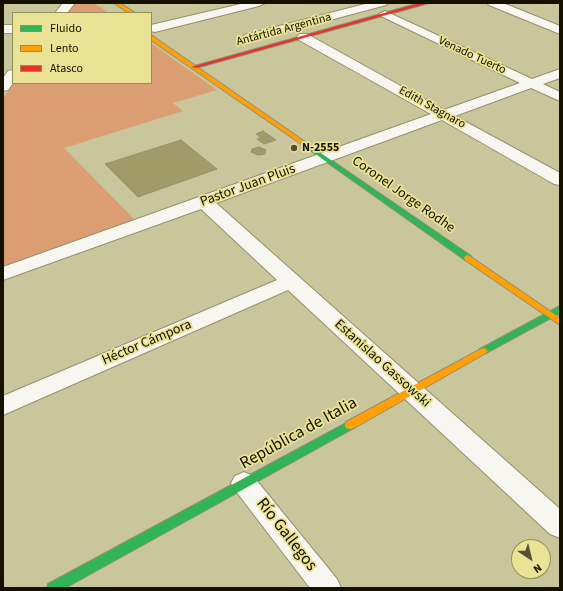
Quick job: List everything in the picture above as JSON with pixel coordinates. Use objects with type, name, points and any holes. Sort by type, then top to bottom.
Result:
[{"type":"main road","name":"Antártida Argentina","points":[[194,67],[303,37],[383,9],[426,3]]},
{"type":"main road","points":[[115,9],[128,12]]},
{"type":"main road","points":[[152,31],[190,52],[219,72]]},
{"type":"main road","name":"Coronel Jorge Rodhe","points":[[152,31],[194,67],[334,153],[560,322]]},
{"type":"main road","name":"República de Italia","points":[[53,588],[560,309]]},
{"type":"street","points":[[62,12],[68,3]]},
{"type":"street","points":[[152,31],[259,3]]},
{"type":"street","points":[[493,3],[560,30]]},
{"type":"street","points":[[248,38],[383,9]]},
{"type":"street","name":"Venado Tuerto","points":[[383,9],[531,84],[560,97]]},
{"type":"street","name":"Edith Stagnaro","points":[[303,37],[560,180]]},
{"type":"street","name":"Pastor Juan Pluis","points":[[3,274],[204,202],[334,153],[560,73]]},
{"type":"street","points":[[3,87],[12,74]]},
{"type":"street","points":[[543,171],[560,164]]},
{"type":"street","name":"Estanislao Gassowski","points":[[204,202],[560,526]]},
{"type":"street","name":"Héctor Cámpora","points":[[3,406],[290,281]]},
{"type":"street","name":"Río Gallegos","points":[[244,483],[327,588]]},
{"type":"shaded area","points":[[75,3],[94,3],[108,12],[68,12]]},
{"type":"shaded area","points":[[152,44],[217,90],[173,103],[183,111],[64,148],[135,220],[3,267],[3,98],[13,84],[152,84]]},
{"type":"building","points":[[263,131],[276,140],[264,144],[257,139],[261,138],[256,134]]},
{"type":"building","points":[[181,140],[217,169],[138,197],[105,164]]},
{"type":"building","points":[[259,147],[266,150],[265,154],[258,155],[251,152],[252,149]]},
{"type":"traffic: fast","points":[[309,147],[468,258]]},
{"type":"traffic: fast","points":[[483,351],[560,309]]},
{"type":"traffic: fast","points":[[53,588],[350,425]]},
{"type":"traffic: slow","points":[[117,3],[130,12]]},
{"type":"traffic: slow","points":[[152,38],[309,147]]},
{"type":"traffic: slow","points":[[468,258],[560,322]]},
{"type":"traffic: slow","points":[[350,425],[483,351]]},
{"type":"traffic: jam","points":[[194,67],[426,3]]},
{"type":"place","name":"N-2555","points":[[294,148]]}]
